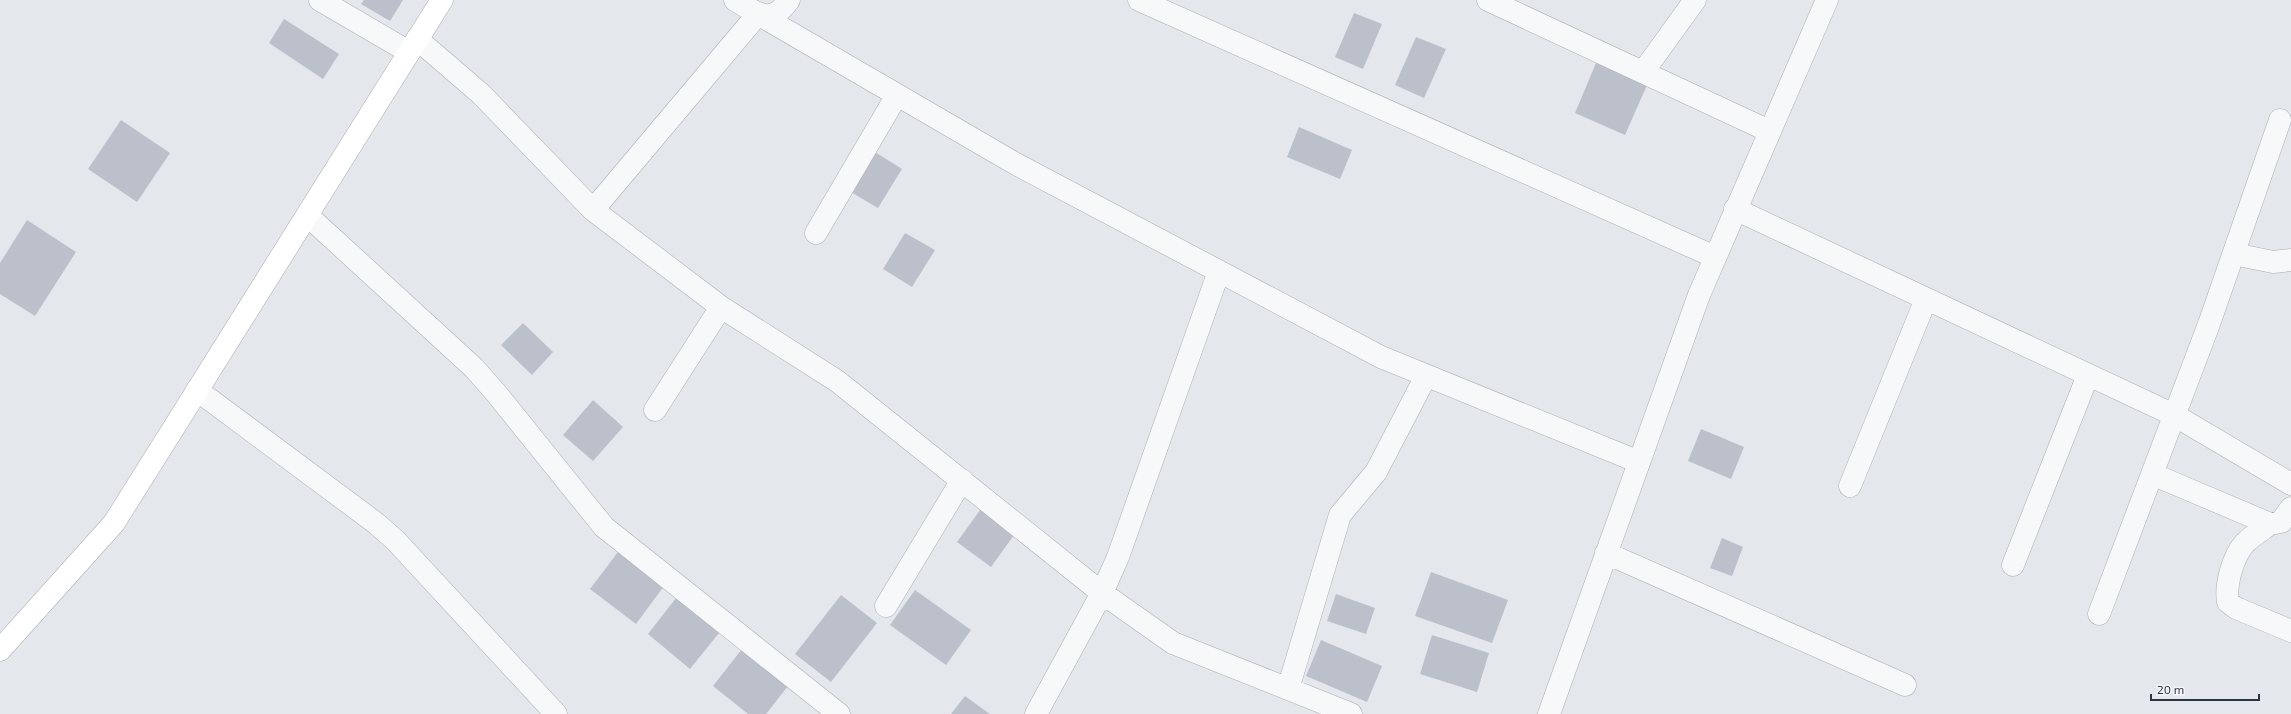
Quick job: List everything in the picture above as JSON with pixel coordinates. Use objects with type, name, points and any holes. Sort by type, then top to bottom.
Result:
[{"type":"street","points":[[320,0],[413,46],[482,94],[574,194],[593,210],[721,307],[837,381],[1102,593],[1173,643],[1351,714]]},
{"type":"street","points":[[2,645],[114,524],[306,215],[442,0]]},
{"type":"street","points":[[735,0],[1016,164],[1381,357],[1639,462]]},
{"type":"street","points":[[758,14],[772,16],[781,12],[789,0]]},
{"type":"street","points":[[1139,0],[1715,257]]},
{"type":"street","points":[[1488,0],[1769,131]]},
{"type":"street","points":[[1643,72],[1695,0]]},
{"type":"street","points":[[1549,714],[1699,295],[1827,0]]},
{"type":"street","points":[[593,210],[758,14]]},
{"type":"street","points":[[816,234],[898,95]]},
{"type":"street","points":[[2099,614],[2234,254],[2280,120]]},
{"type":"street","points":[[1735,210],[2174,415],[2291,484]]},
{"type":"street","points":[[306,215],[474,368],[496,393],[604,527],[839,714]]},
{"type":"street","points":[[2234,254],[2273,262],[2291,260]]},
{"type":"street","points":[[1036,714],[1102,593],[1118,556],[1219,272]]},
{"type":"street","points":[[1850,486],[1926,299]]},
{"type":"street","points":[[655,410],[721,307]]},
{"type":"street","points":[[2013,565],[2088,375]]},
{"type":"street","points":[[1288,689],[1340,515],[1376,472],[1426,376]]},
{"type":"street","points":[[197,390],[377,524],[401,547],[556,714]]},
{"type":"street","points":[[2152,474],[2270,524]]},
{"type":"street","points":[[886,606],[962,480]]},
{"type":"street","points":[[2291,508],[2281,522],[2270,524],[2246,543],[2238,553],[2226,592],[2228,602],[2236,608],[2291,631]]},
{"type":"street","points":[[1606,553],[1905,685]]},
{"type":"building","points":[[364,0],[403,0],[390,21],[361,4]]},
{"type":"building","points":[[1354,13],[1382,24],[1363,69],[1335,57]]},
{"type":"building","points":[[284,19],[339,54],[323,79],[269,43]]},
{"type":"building","points":[[1416,37],[1446,49],[1424,98],[1395,85]]},
{"type":"building","points":[[1596,63],[1647,85],[1625,135],[1575,113]]},
{"type":"building","points":[[121,120],[170,153],[137,202],[88,169]]},
{"type":"building","points":[[1299,127],[1352,150],[1340,179],[1287,157]]},
{"type":"building","points":[[875,152],[902,169],[878,208],[851,192]]},
{"type":"building","points":[[27,220],[76,252],[35,316],[0,294],[0,263]]},
{"type":"building","points":[[905,233],[935,250],[912,287],[883,269]]},
{"type":"building","points":[[523,323],[553,352],[532,375],[501,345]]},
{"type":"building","points":[[593,400],[623,427],[593,461],[563,435]]},
{"type":"building","points":[[1701,429],[1744,447],[1731,479],[1688,461]]},
{"type":"building","points":[[983,506],[1017,531],[991,567],[957,542]]},
{"type":"building","points":[[1722,538],[1743,547],[1732,576],[1710,568]]},
{"type":"building","points":[[618,552],[664,586],[636,624],[590,589]]},
{"type":"building","points":[[1431,572],[1508,600],[1492,643],[1415,616]]},
{"type":"building","points":[[915,590],[971,630],[946,665],[890,625]]},
{"type":"building","points":[[1336,594],[1375,608],[1366,634],[1327,621]]},
{"type":"building","points":[[841,595],[877,623],[831,682],[795,654]]},
{"type":"building","points":[[676,598],[719,633],[690,669],[648,634]]},
{"type":"building","points":[[1432,635],[1489,653],[1477,692],[1420,674]]},
{"type":"building","points":[[1321,640],[1382,666],[1367,702],[1306,676]]},
{"type":"building","points":[[742,649],[788,686],[766,714],[748,714],[713,686]]},
{"type":"building","points":[[965,696],[990,714],[951,714]]}]
